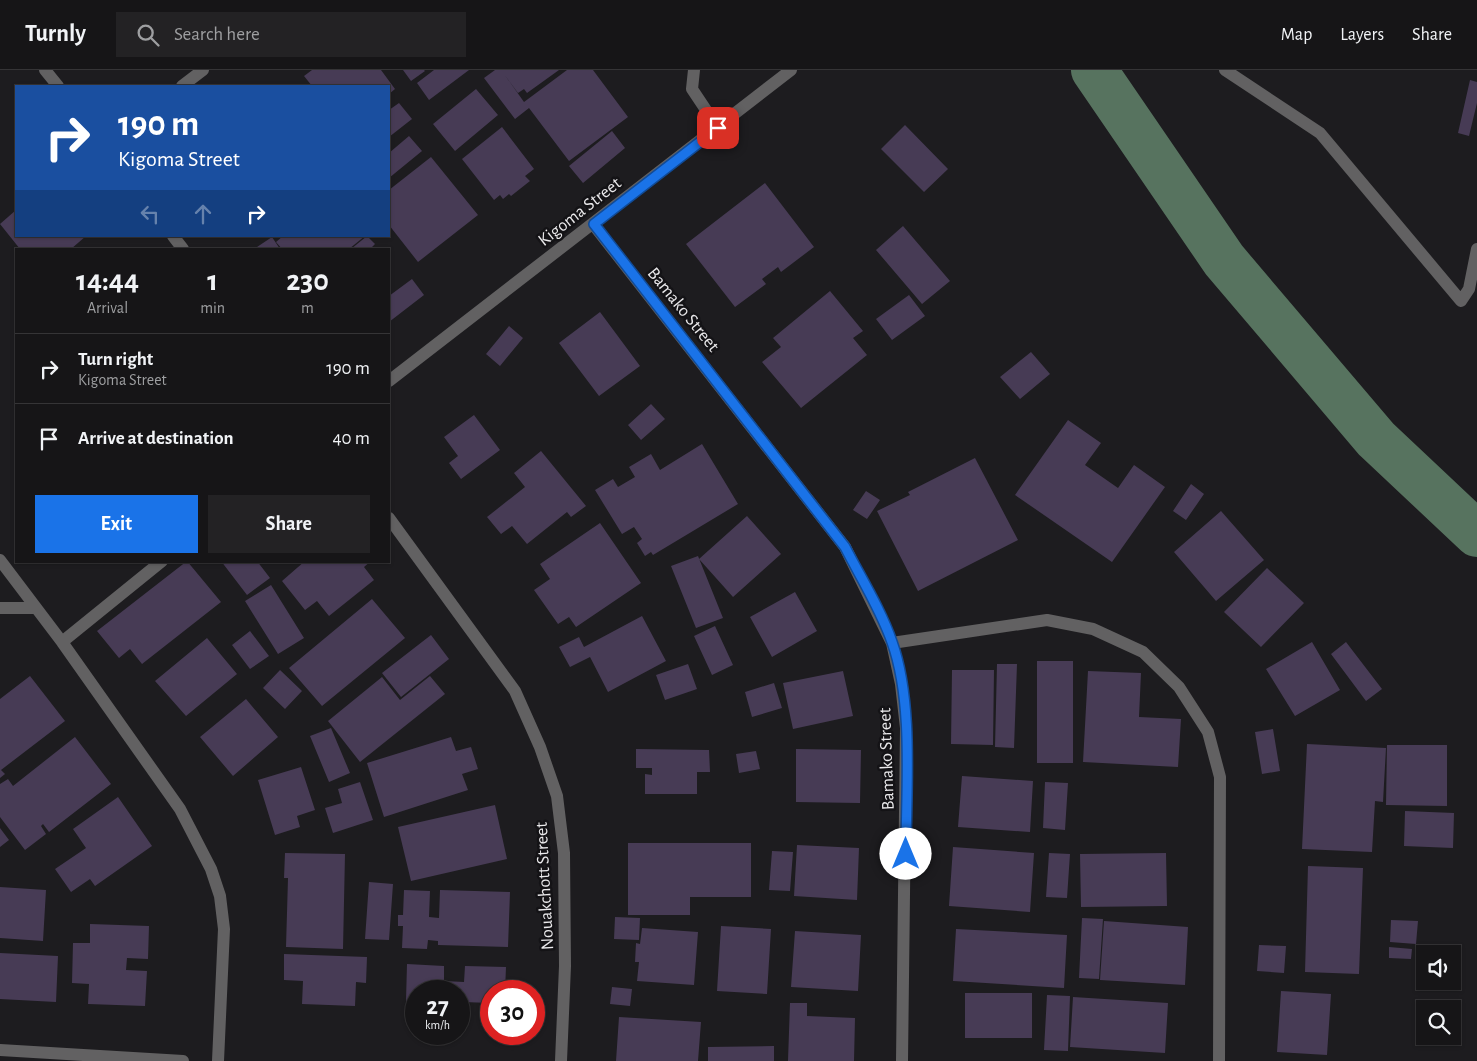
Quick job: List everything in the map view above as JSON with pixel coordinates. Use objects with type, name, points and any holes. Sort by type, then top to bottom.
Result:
[{"type":"street","points":[[46,70],[57,85]]},
{"type":"street","points":[[183,85],[203,70]]},
{"type":"street","points":[[694,70],[692,89],[718,128]]},
{"type":"street","points":[[1225,70],[1320,132],[1461,301],[1469,289],[1477,249]]},
{"type":"street","name":"Kigoma Street","points":[[390,380],[788,72]]},
{"type":"street","name":"Bamako Street","points":[[594,224],[845,547],[892,643],[901,684],[906,728],[902,1061]]},
{"type":"street","points":[[174,237],[182,248]]},
{"type":"street","name":"Nouakchott Street","points":[[390,519],[515,691],[540,747],[557,796],[564,854],[566,966],[561,1061]]},
{"type":"street","points":[[0,560],[62,642],[180,809],[211,869],[220,896],[224,928],[218,1061]]},
{"type":"street","points":[[62,642],[160,563]]},
{"type":"street","points":[[0,608],[36,608]]},
{"type":"street","points":[[892,643],[1048,620],[1093,629],[1143,652],[1179,687],[1208,732],[1220,778],[1219,1061]]},
{"type":"street","points":[[0,1050],[183,1061]]},
{"type":"building","points":[[312,70],[381,70],[395,89],[390,93],[390,85],[311,85],[304,76]]},
{"type":"building","points":[[403,70],[424,70],[425,71],[411,81]]},
{"type":"building","points":[[434,70],[469,70],[429,100],[417,83]]},
{"type":"building","points":[[495,70],[559,70],[527,93],[524,89],[518,93],[504,74],[524,102],[567,70],[593,70],[628,117],[569,161],[529,108],[515,119],[484,78]]},
{"type":"building","points":[[1470,80],[1477,82],[1477,103],[1469,136],[1458,133]]},
{"type":"building","points":[[476,89],[498,115],[455,151],[433,124]]},
{"type":"building","points":[[399,103],[412,119],[390,136],[390,109]]},
{"type":"building","points":[[905,125],[948,169],[924,192],[881,149]]},
{"type":"building","points":[[502,127],[534,169],[525,176],[530,181],[511,196],[509,194],[503,199],[500,195],[494,200],[462,159]]},
{"type":"building","points":[[612,131],[625,148],[583,183],[569,166]]},
{"type":"building","points":[[409,136],[422,151],[390,177],[390,152]]},
{"type":"building","points":[[431,157],[478,215],[418,262],[390,226],[390,189]]},
{"type":"building","points":[[765,183],[814,247],[781,272],[778,267],[762,279],[766,284],[735,307],[686,244]]},
{"type":"building","points":[[15,211],[15,237],[85,237],[72,248],[19,248],[0,224]]},
{"type":"building","points":[[903,226],[950,281],[922,304],[876,250]]},
{"type":"building","points":[[272,237],[279,248],[258,248]]},
{"type":"building","points":[[282,237],[364,237],[350,248],[281,248],[276,242]]},
{"type":"building","points":[[366,237],[375,244],[371,248],[352,248]]},
{"type":"building","points":[[412,279],[424,295],[390,321],[390,295]]},
{"type":"building","points":[[830,291],[863,331],[853,338],[867,355],[801,408],[762,362],[781,347],[773,338]]},
{"type":"building","points":[[909,295],[925,316],[892,340],[876,319]]},
{"type":"building","points":[[600,312],[640,366],[599,396],[559,343]]},
{"type":"building","points":[[509,326],[523,338],[500,366],[486,354]]},
{"type":"building","points":[[1031,352],[1050,374],[1020,399],[1000,377]]},
{"type":"building","points":[[651,404],[665,419],[641,440],[628,425]]},
{"type":"building","points":[[474,415],[500,450],[461,479],[449,463],[458,456],[444,437]]},
{"type":"building","points":[[1068,420],[1101,443],[1085,465],[1118,488],[1134,465],[1165,487],[1112,562],[1015,495]]},
{"type":"building","points":[[702,444],[738,504],[653,555],[651,552],[645,556],[637,543],[642,539],[634,527],[622,534],[595,490],[613,479],[618,487],[635,477],[629,467],[651,454],[660,470]]},
{"type":"building","points":[[541,451],[586,506],[571,517],[567,512],[527,544],[512,526],[501,534],[487,517],[525,487],[514,473]]},
{"type":"building","points":[[975,458],[1018,540],[918,591],[877,511],[910,495],[908,492]]},
{"type":"building","points":[[1191,484],[1204,494],[1186,520],[1173,511]]},
{"type":"building","points":[[866,491],[880,500],[867,519],[853,510]]},
{"type":"building","points":[[1221,511],[1264,560],[1216,601],[1174,552]]},
{"type":"building","points":[[747,516],[781,554],[733,597],[699,559]]},
{"type":"building","points":[[600,523],[641,583],[576,627],[569,617],[558,624],[534,590],[550,579],[540,564]]},
{"type":"building","points":[[698,556],[723,618],[696,628],[671,566]]},
{"type":"building","points":[[184,563],[189,563],[221,602],[142,664],[130,649],[119,658],[97,631]]},
{"type":"building","points":[[223,563],[259,563],[270,578],[247,595]]},
{"type":"building","points":[[303,563],[369,563],[364,567],[374,580],[329,616],[317,601],[305,610],[282,581]]},
{"type":"building","points":[[1267,568],[1304,603],[1261,647],[1224,612]]},
{"type":"building","points":[[271,585],[304,638],[278,654],[245,601]]},
{"type":"building","points":[[795,592],[817,631],[772,657],[750,617]]},
{"type":"building","points":[[372,599],[405,638],[322,706],[289,668]]},
{"type":"building","points":[[642,616],[666,661],[608,692],[590,657],[570,667],[559,647],[579,637],[584,647]]},
{"type":"building","points":[[715,626],[733,665],[712,675],[694,636]]},
{"type":"building","points":[[250,631],[269,656],[250,669],[232,645]]},
{"type":"building","points":[[431,635],[449,659],[401,697],[382,673]]},
{"type":"building","points":[[207,638],[237,674],[186,716],[155,681]]},
{"type":"building","points":[[1312,642],[1340,690],[1295,716],[1266,669]]},
{"type":"building","points":[[1346,642],[1382,689],[1366,701],[1331,654]]},
{"type":"building","points":[[1037,661],[1073,661],[1073,763],[1037,763]]},
{"type":"building","points":[[688,664],[697,689],[665,700],[656,675]]},
{"type":"building","points":[[997,664],[1017,664],[1014,748],[995,747]]},
{"type":"building","points":[[280,670],[302,691],[285,709],[263,688]]},
{"type":"building","points":[[952,670],[994,670],[993,745],[951,744]]},
{"type":"building","points":[[843,671],[853,716],[793,729],[783,683]]},
{"type":"building","points":[[1088,671],[1141,673],[1139,717],[1181,719],[1178,767],[1083,762]]},
{"type":"building","points":[[30,676],[65,721],[1,770],[5,774],[0,778],[0,699]]},
{"type":"building","points":[[430,676],[445,694],[360,762],[328,721],[382,677],[400,700]]},
{"type":"building","points":[[774,683],[782,708],[752,717],[745,692]]},
{"type":"building","points":[[246,699],[278,737],[233,776],[200,737]]},
{"type":"building","points":[[331,728],[350,773],[329,782],[310,736]]},
{"type":"building","points":[[1273,729],[1280,771],[1262,774],[1255,732]]},
{"type":"building","points":[[75,737],[111,784],[49,832],[43,824],[41,826],[46,834],[25,850],[0,817],[0,784],[8,779],[13,786]]},
{"type":"building","points":[[451,737],[456,751],[471,747],[478,769],[462,774],[468,790],[384,817],[367,763]]},
{"type":"building","points":[[1307,744],[1386,748],[1383,802],[1375,801],[1372,852],[1302,849]]},
{"type":"building","points":[[1387,745],[1447,745],[1447,806],[1386,805]]},
{"type":"building","points":[[636,749],[709,750],[710,772],[697,772],[697,794],[645,794],[645,774],[652,775],[652,768],[636,768]]},
{"type":"building","points":[[796,749],[861,750],[860,803],[796,802]]},
{"type":"building","points":[[756,751],[760,769],[739,773],[736,754]]},
{"type":"building","points":[[301,767],[315,810],[297,816],[300,827],[275,835],[258,780]]},
{"type":"building","points":[[962,776],[1033,781],[1030,832],[958,827]]},
{"type":"building","points":[[360,782],[373,820],[333,833],[325,808],[342,803],[338,789]]},
{"type":"building","points":[[1045,782],[1068,783],[1065,830],[1043,828]]},
{"type":"building","points":[[118,797],[152,846],[95,886],[90,879],[71,892],[55,869],[86,848],[73,829]]},
{"type":"building","points":[[495,805],[507,859],[411,881],[398,827]]},
{"type":"building","points":[[1405,811],[1454,813],[1453,848],[1404,846]]},
{"type":"building","points":[[0,828],[9,840],[0,847]]},
{"type":"building","points":[[628,843],[751,843],[751,897],[690,897],[690,915],[628,915]]},
{"type":"building","points":[[797,845],[859,848],[857,900],[794,896]]},
{"type":"building","points":[[953,847],[1034,853],[1030,912],[949,906]]},
{"type":"building","points":[[772,851],[793,852],[790,891],[769,890]]},
{"type":"building","points":[[285,853],[345,854],[343,949],[286,947],[288,878],[284,878]]},
{"type":"building","points":[[1049,853],[1070,854],[1067,898],[1046,897]]},
{"type":"building","points":[[1166,853],[1167,906],[1081,907],[1080,854]]},
{"type":"building","points":[[1308,866],[1363,868],[1359,974],[1305,972]]},
{"type":"building","points":[[369,882],[393,884],[389,940],[365,939]]},
{"type":"building","points":[[0,887],[46,890],[43,941],[0,938]]},
{"type":"building","points":[[404,890],[430,891],[429,917],[439,918],[440,890],[510,892],[508,947],[438,945],[438,941],[428,940],[427,949],[402,948],[403,926],[398,926],[398,915],[403,915]]},
{"type":"building","points":[[615,917],[640,918],[639,940],[614,939]]},
{"type":"building","points":[[1082,918],[1103,919],[1099,979],[1079,978]]},
{"type":"building","points":[[1391,920],[1418,921],[1416,944],[1390,942]]},
{"type":"building","points":[[1104,921],[1188,927],[1185,985],[1100,980]]},
{"type":"building","points":[[90,924],[149,926],[148,959],[127,958],[126,970],[147,971],[145,1006],[88,1004],[89,984],[72,983],[73,943],[90,943]]},
{"type":"building","points":[[721,926],[771,929],[767,994],[717,991]]},
{"type":"building","points":[[642,928],[698,932],[694,985],[637,981],[639,962],[635,962],[636,943],[640,944]]},
{"type":"building","points":[[956,929],[1067,935],[1064,988],[953,981]]},
{"type":"building","points":[[795,931],[861,935],[858,991],[791,987]]},
{"type":"building","points":[[1259,945],[1286,946],[1284,973],[1257,971]]},
{"type":"building","points":[[1389,947],[1412,949],[1411,959],[1389,958]]},
{"type":"building","points":[[0,953],[58,956],[56,1002],[0,999]]},
{"type":"building","points":[[284,954],[367,957],[366,983],[356,982],[355,1006],[302,1004],[303,981],[284,980]]},
{"type":"building","points":[[407,964],[444,966],[444,980],[407,980]]},
{"type":"building","points":[[465,966],[506,967],[505,980],[480,980],[480,1003],[470,1002],[470,980],[464,980]]},
{"type":"building","points":[[612,987],[632,989],[630,1006],[610,1004]]},
{"type":"building","points":[[1281,991],[1331,994],[1327,1055],[1277,1052]]},
{"type":"building","points":[[965,993],[1032,993],[1032,1038],[965,1038]]},
{"type":"building","points":[[1047,995],[1070,996],[1068,1051],[1044,1050]]},
{"type":"building","points":[[1073,997],[1168,1003],[1165,1053],[1070,1047]]},
{"type":"building","points":[[790,1003],[807,1003],[807,1016],[855,1018],[854,1061],[788,1061]]},
{"type":"building","points":[[619,1017],[701,1022],[698,1061],[616,1061]]},
{"type":"building","points":[[774,1046],[774,1061],[708,1061],[708,1047]]},
{"type":"waterway","points":[[1094,70],[1224,260],[1376,439],[1477,534]]},
{"type":"route","points":[[718,128],[594,224],[649,298],[714,376],[845,547],[870,596],[892,643],[901,684],[906,728],[906,854]]}]
